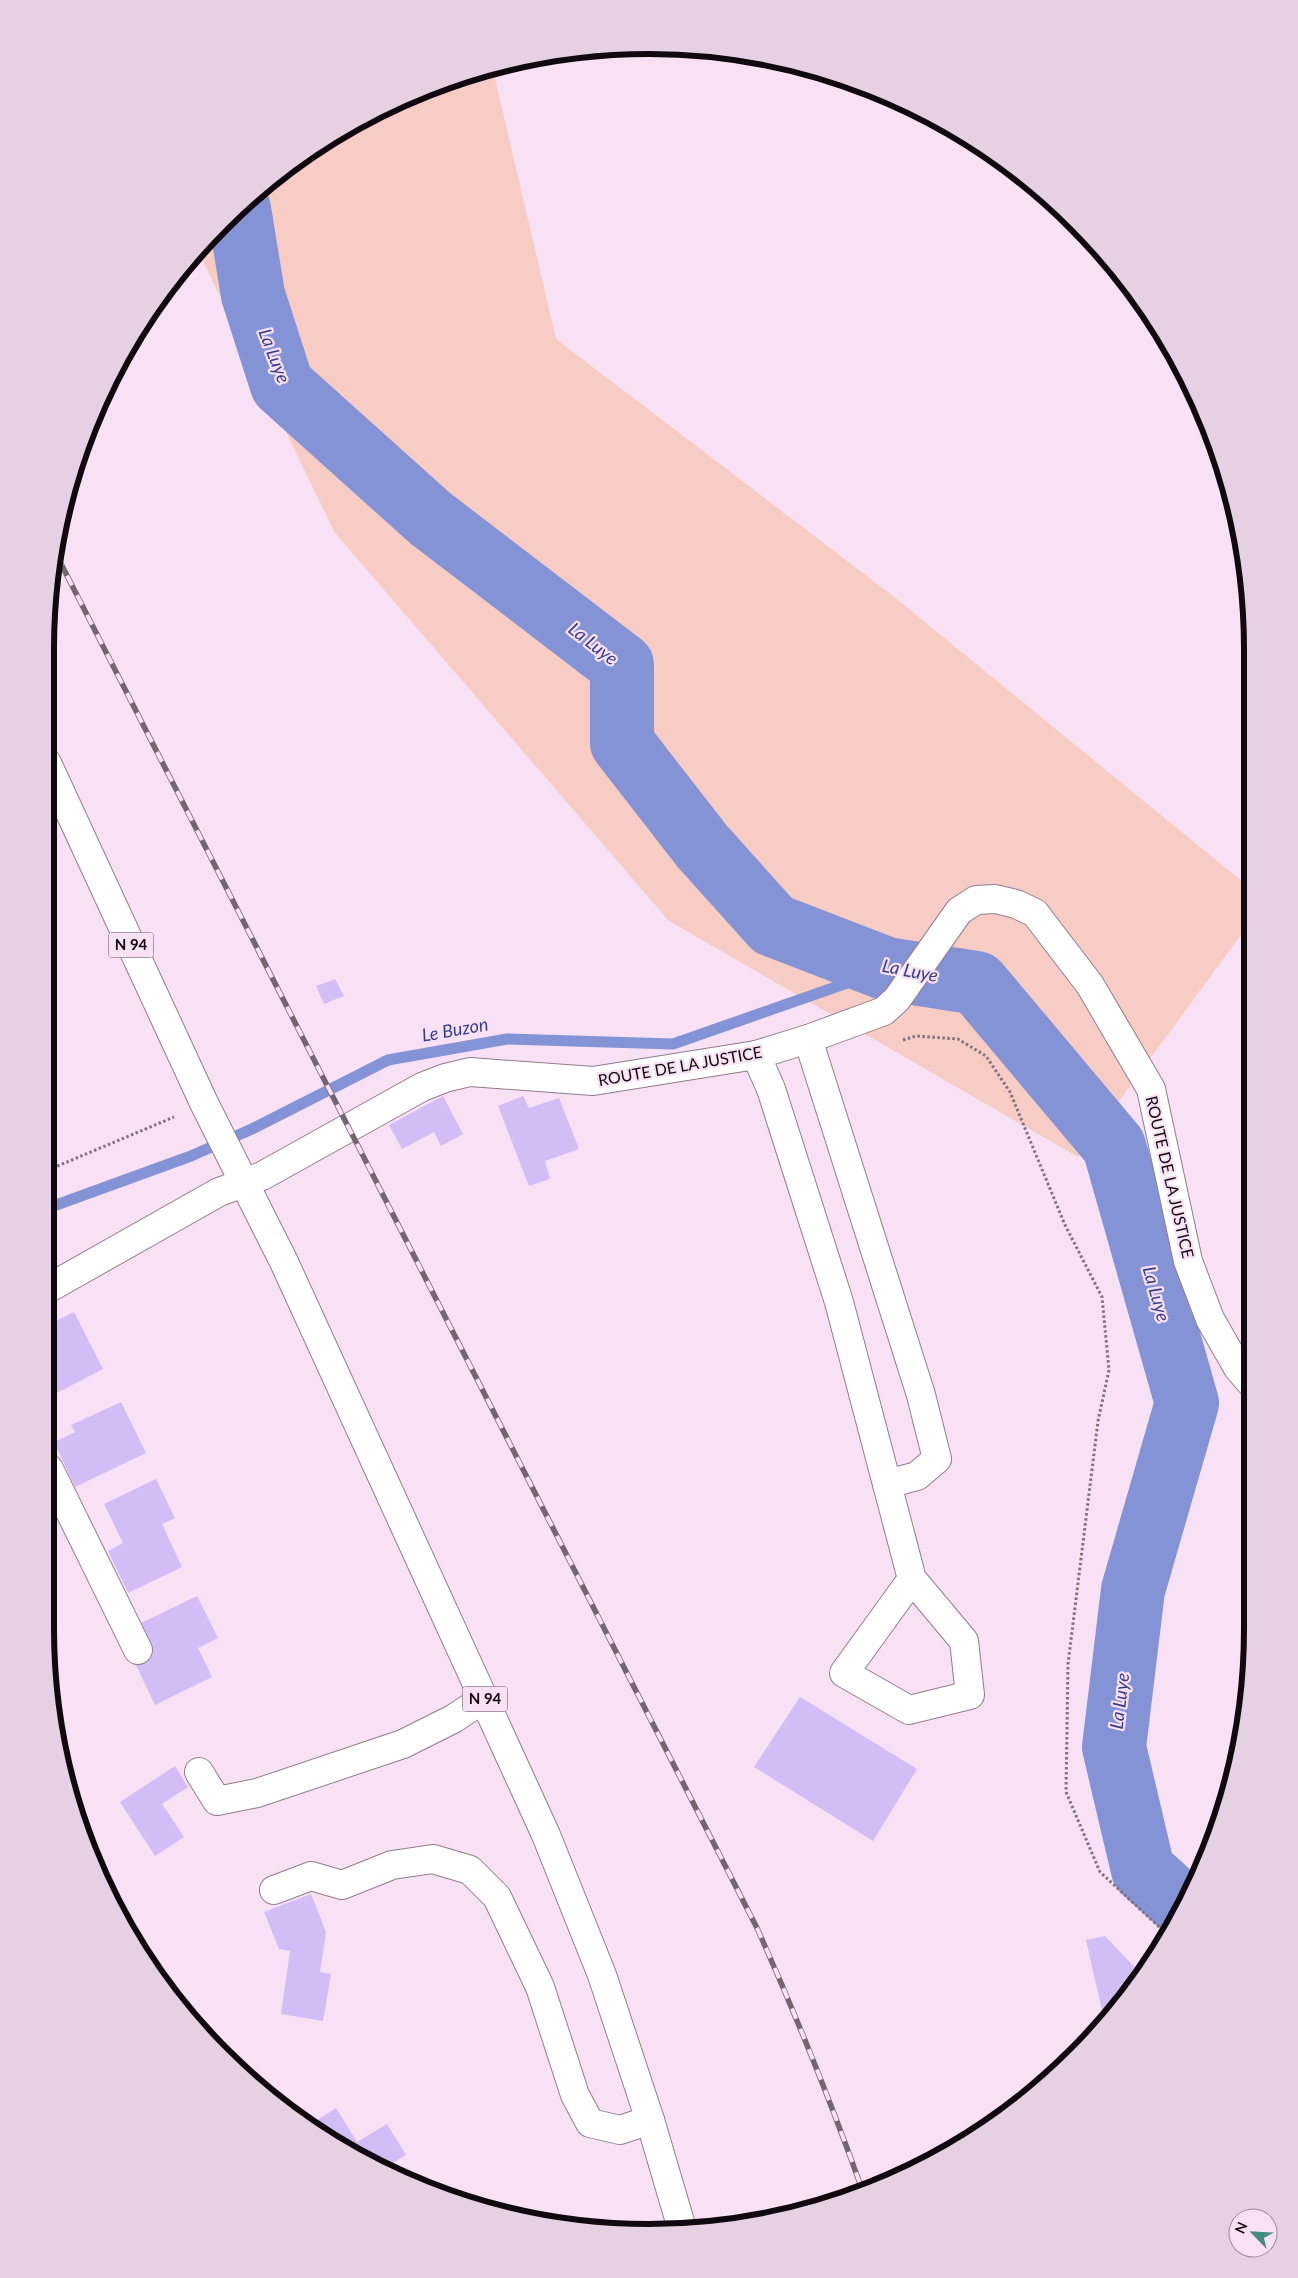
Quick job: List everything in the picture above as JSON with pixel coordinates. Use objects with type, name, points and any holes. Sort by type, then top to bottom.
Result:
[{"type":"street","name":"N 94","points":[[54,778],[210,1115],[284,1262],[546,1835],[602,1975],[650,2120],[680,2223]]},
{"type":"street","name":"ROUTE DE LA JUSTICE","points":[[54,1285],[219,1192],[239,1171],[262,1176],[422,1087],[445,1078],[470,1072],[593,1081],[756,1055],[808,1039],[884,1011],[897,999],[959,911],[976,900],[995,899],[1016,904],[1035,912],[1090,985],[1151,1090],[1188,1261],[1210,1319],[1238,1368],[1244,1375]]},
{"type":"street","points":[[808,1039],[921,1395],[937,1458],[917,1476],[886,1484]]},
{"type":"street","points":[[756,1055],[771,1089],[839,1302],[912,1579],[964,1642],[970,1695],[909,1710],[844,1674],[912,1579]]},
{"type":"street","points":[[54,1479],[138,1650]]},
{"type":"street","points":[[199,1772],[217,1801],[257,1793],[403,1744],[453,1719],[485,1698]]},
{"type":"street","points":[[274,1890],[311,1876],[342,1886],[392,1865],[433,1859],[470,1870],[497,1898],[536,1978],[575,2095],[590,2123],[620,2130],[650,2120]]},
{"type":"path","points":[[900,1040],[916,1036],[958,1039],[986,1056],[1010,1092],[1066,1225],[1102,1297],[1109,1370],[1098,1421],[1068,1664],[1066,1792],[1100,1872],[1163,1931]]},
{"type":"path","points":[[54,1168],[210,1115]]},
{"type":"shaded area","points":[[494,74],[556,339],[893,596],[1244,883],[1244,931],[1078,1157],[669,921],[335,533],[201,257],[257,201],[318,154],[351,133],[421,99]]},
{"type":"building","points":[[335,979],[344,996],[324,1004],[316,986]]},
{"type":"building","points":[[443,1096],[463,1134],[441,1146],[434,1132],[402,1149],[389,1125]]},
{"type":"building","points":[[523,1096],[529,1108],[559,1098],[579,1149],[545,1161],[550,1179],[529,1186],[498,1106]]},
{"type":"building","points":[[74,1312],[103,1369],[54,1394],[54,1322]]},
{"type":"building","points":[[121,1402],[146,1453],[75,1487],[54,1442],[75,1432],[71,1425]]},
{"type":"building","points":[[156,1479],[175,1518],[162,1524],[182,1567],[128,1593],[108,1551],[123,1543],[104,1504]]},
{"type":"building","points":[[197,1596],[218,1638],[198,1648],[212,1677],[155,1705],[135,1663],[153,1654],[139,1624]]},
{"type":"building","points":[[800,1697],[917,1769],[873,1841],[754,1767]]},
{"type":"building","points":[[175,1766],[188,1787],[162,1804],[184,1837],[155,1856],[120,1802]]},
{"type":"building","points":[[311,1894],[326,1932],[320,1972],[331,1974],[323,2021],[281,2014],[290,1951],[279,1949],[264,1912]]},
{"type":"building","points":[[1105,1936],[1137,1970],[1103,2014],[1086,1940]]},
{"type":"building","points":[[336,2108],[357,2142],[387,2124],[406,2155],[390,2165],[351,2145],[315,2122]]},
{"type":"waterway","name":"La Luye","points":[[240,217],[253,295],[282,385],[430,518],[622,665],[622,743],[702,846],[773,925],[887,969],[977,983],[1114,1146],[1187,1403],[1133,1590],[1114,1747],[1143,1870],[1178,1902]]},
{"type":"waterway","name":"Le Buzon","points":[[54,1206],[191,1156],[254,1128],[388,1060],[507,1039],[673,1044],[887,969]]},
{"type":"railway","points":[[60,563],[757,1928],[813,2059],[860,2185]]}]
